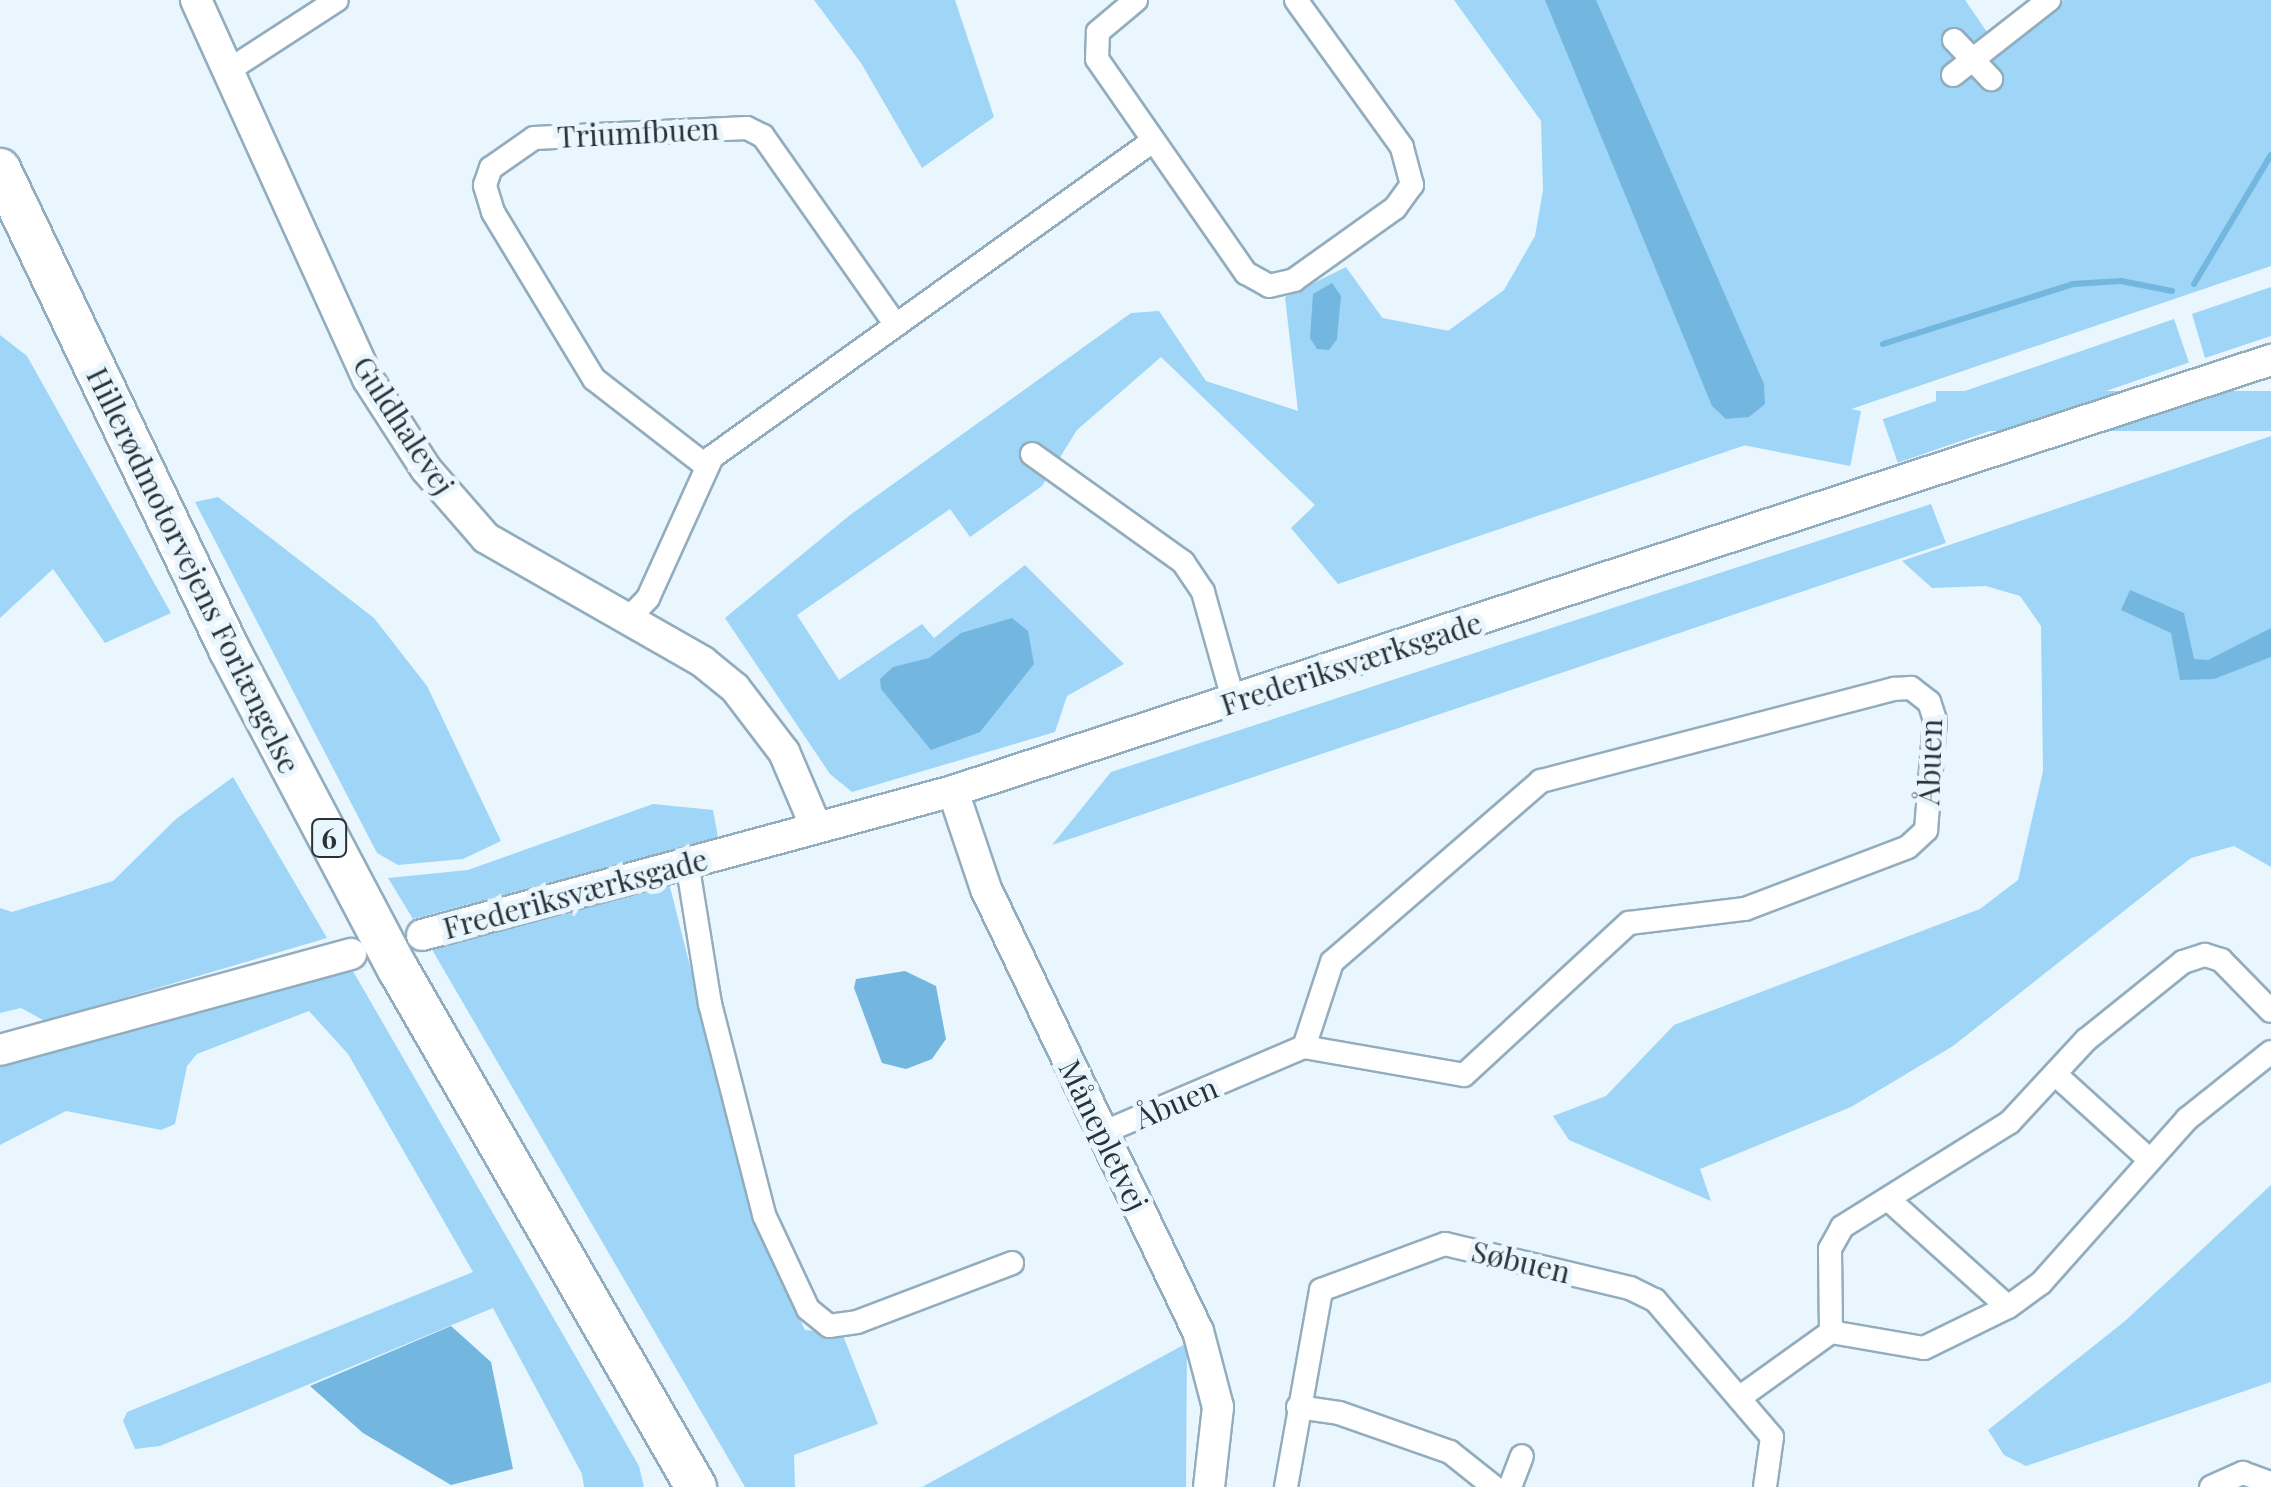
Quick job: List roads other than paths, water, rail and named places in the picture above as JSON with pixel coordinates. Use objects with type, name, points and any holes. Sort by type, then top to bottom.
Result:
[{"type":"highway","name":"Hillerødmotorvejens Forlængelse","points":[[0,169],[229,649],[398,970],[696,1487]]},
{"type":"street","name":"Guldhalevej","points":[[196,0],[368,379],[426,469],[486,538],[703,662],[762,718],[784,752],[816,827]]},
{"type":"street","points":[[226,72],[338,0]]},
{"type":"street","points":[[1136,0],[1108,20],[1095,46],[1102,70],[1246,274],[1269,286],[1294,280],[1396,208],[1412,186],[1410,162],[1296,0]]},
{"type":"street","points":[[1953,75],[2049,0]]},
{"type":"street","points":[[1954,40],[1990,79]]},
{"type":"street","name":"Triumfbuen","points":[[705,465],[594,379],[493,212],[485,185],[492,168],[534,138],[747,128],[763,136],[896,325]]},
{"type":"street","points":[[628,619],[648,598],[705,465],[1150,143]]},
{"type":"street","name":"Frederiksværksgade","points":[[422,934],[952,791],[2271,360]]},
{"type":"street","points":[[1032,454],[1183,562],[1202,592],[1234,702]]},
{"type":"street","name":"Åbuen","points":[[1102,1133],[1304,1047],[1464,1075],[1615,931],[1745,909],[1908,848],[1926,830],[1935,720],[1929,702],[1911,688],[1894,689],[1541,781],[1332,962],[1304,1047]]},
{"type":"street","name":"Månepletvej","points":[[952,791],[986,889],[1211,1368],[1218,1447],[1210,1487]]},
{"type":"street","points":[[687,862],[710,1004],[764,1214],[808,1309],[828,1326],[857,1322],[1012,1263]]},
{"type":"street","points":[[0,1050],[351,954]]},
{"type":"street","points":[[1831,1332],[1830,1249],[1842,1227],[2010,1122],[2086,1040],[2195,956],[2221,960],[2271,1010]]},
{"type":"street","points":[[1739,1398],[1831,1332],[1924,1348],[2008,1307],[2042,1283],[2187,1119],[2271,1052]]},
{"type":"street","points":[[2054,1074],[2150,1160]]},
{"type":"street","points":[[1888,1199],[2008,1307]]},
{"type":"street","name":"Søbuen","points":[[1286,1487],[1321,1290],[1444,1244],[1641,1291],[1772,1437],[1765,1487]]},
{"type":"street","points":[[1298,1407],[1339,1414],[1450,1452],[1494,1487]]},
{"type":"street","points":[[1510,1487],[1522,1456]]},
{"type":"street","points":[[2211,1487],[2243,1473],[2271,1483]]},
{"type":"waterway","points":[[2194,284],[2271,155]]},
{"type":"waterway","points":[[1883,344],[2073,284],[2121,281],[2172,291]]}]
